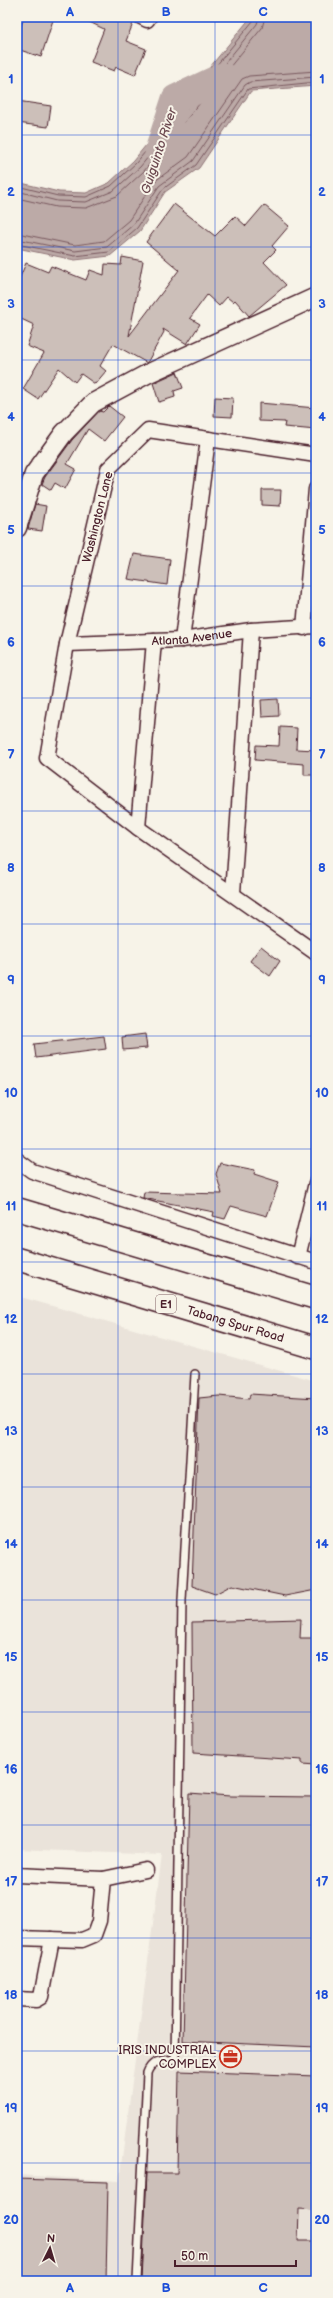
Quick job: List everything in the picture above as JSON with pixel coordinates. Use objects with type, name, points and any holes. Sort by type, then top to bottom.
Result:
[{"type":"highway","points":[[17,1208],[316,1298]]},
{"type":"highway","name":"Tabang Spur Road","points":[[17,1259],[316,1348]]},
{"type":"street","points":[[141,17],[147,20],[149,17]]},
{"type":"street","points":[[17,528],[34,474],[64,433],[93,403],[147,374],[316,298]]},
{"type":"street","name":"Washington Lane","points":[[67,644],[108,469],[148,430],[316,455]]},
{"type":"street","points":[[182,640],[208,439]]},
{"type":"street","points":[[310,627],[316,489]]},
{"type":"street","name":"Atlanta Avenue","points":[[67,644],[182,640],[250,630],[310,627]]},
{"type":"street","points":[[233,893],[250,630]]},
{"type":"street","points":[[138,828],[154,641]]},
{"type":"street","points":[[67,644],[47,758],[138,828],[233,893],[316,953]]},
{"type":"street","points":[[17,1160],[32,1171],[316,1262]]},
{"type":"street","points":[[298,1256],[316,1183]]},
{"type":"street","points":[[17,1875],[104,1879],[146,1870]]},
{"type":"street","points":[[17,1938],[82,1940],[94,1935],[99,1921],[104,1879]]},
{"type":"street","points":[[17,1999],[36,2000],[41,1997],[52,1939]]},
{"type":"lane","points":[[138,2281],[147,2072],[150,2065],[155,2061],[176,2059],[182,1600],[195,1374]]},
{"type":"shaded area","points":[[17,1296],[316,1381],[316,2281],[17,2281],[17,2175],[119,2181],[162,1855],[17,1849]]},
{"type":"water","points":[[251,17],[292,17],[316,21],[316,86],[251,91],[199,168],[165,192],[140,231],[110,256],[75,260],[17,248],[17,182],[59,192],[86,193],[109,183],[133,161]]},
{"type":"building","points":[[24,17],[54,17],[41,57],[17,49],[17,37]]},
{"type":"building","points":[[79,17],[133,17],[134,21],[126,41],[146,49],[135,75],[116,67],[114,71],[91,62],[104,29]]},
{"type":"building","points":[[17,101],[51,106],[48,127],[17,123]]},
{"type":"building","points":[[174,204],[215,236],[235,216],[246,226],[264,205],[289,226],[272,246],[276,250],[264,262],[286,285],[249,316],[235,300],[233,302],[227,297],[219,306],[207,295],[190,318],[200,324],[187,344],[163,329],[164,332],[147,363],[113,344],[100,366],[106,371],[95,384],[81,374],[75,382],[59,368],[38,399],[23,389],[44,353],[27,346],[34,325],[17,317],[17,284],[26,263],[48,272],[51,266],[86,280],[90,270],[104,275],[105,264],[121,265],[122,257],[143,261],[129,336],[179,270],[146,242]]},
{"type":"building","points":[[177,372],[183,388],[174,391],[175,397],[159,402],[153,383]]},
{"type":"building","points":[[215,397],[233,398],[232,417],[214,416]]},
{"type":"building","points":[[259,403],[316,408],[316,430],[284,427],[285,422],[259,421]]},
{"type":"building","points":[[109,406],[123,417],[104,441],[88,429],[67,464],[76,469],[65,489],[55,483],[51,490],[42,484],[45,477],[72,440],[99,411],[103,412]]},
{"type":"building","points":[[262,490],[281,490],[280,506],[262,505]]},
{"type":"building","points":[[35,504],[46,506],[42,531],[28,529]]},
{"type":"building","points":[[134,554],[170,559],[167,585],[128,579]]},
{"type":"building","points":[[278,699],[279,716],[262,717],[261,700]]},
{"type":"building","points":[[280,727],[297,728],[296,749],[316,750],[316,775],[304,775],[304,764],[255,760],[256,745],[279,746]]},
{"type":"building","points":[[261,946],[280,961],[270,976],[250,961]]},
{"type":"building","points":[[145,1034],[147,1048],[123,1050],[122,1037]]},
{"type":"building","points":[[104,1036],[106,1049],[36,1058],[34,1044]]},
{"type":"building","points":[[220,1163],[255,1170],[254,1174],[279,1182],[267,1216],[231,1206],[225,1219],[213,1216],[214,1212],[143,1198],[144,1192],[222,1194],[216,1174]]},
{"type":"building","points":[[250,1394],[316,1398],[316,1590],[285,1596],[232,1585],[215,1594],[192,1586],[199,1398],[219,1396],[249,1399]]},
{"type":"building","points":[[301,1619],[300,1638],[316,1638],[316,1765],[302,1764],[302,1760],[193,1753],[192,1622]]},
{"type":"building","points":[[189,1793],[230,1796],[316,1797],[316,2047],[183,2041]]},
{"type":"building","points":[[179,2071],[316,2076],[316,2210],[299,2209],[298,2241],[316,2241],[316,2281],[142,2281],[147,2173],[177,2173]]},
{"type":"building","points":[[17,2179],[108,2182],[106,2281],[17,2281]]},
{"type":"waterway","name":"Guiguinto River","points":[[159,151],[176,99],[223,77]]},
{"type":"place","name":"IRIS INDUSTRIAL COMPLEX","points":[[231,2057]]}]
